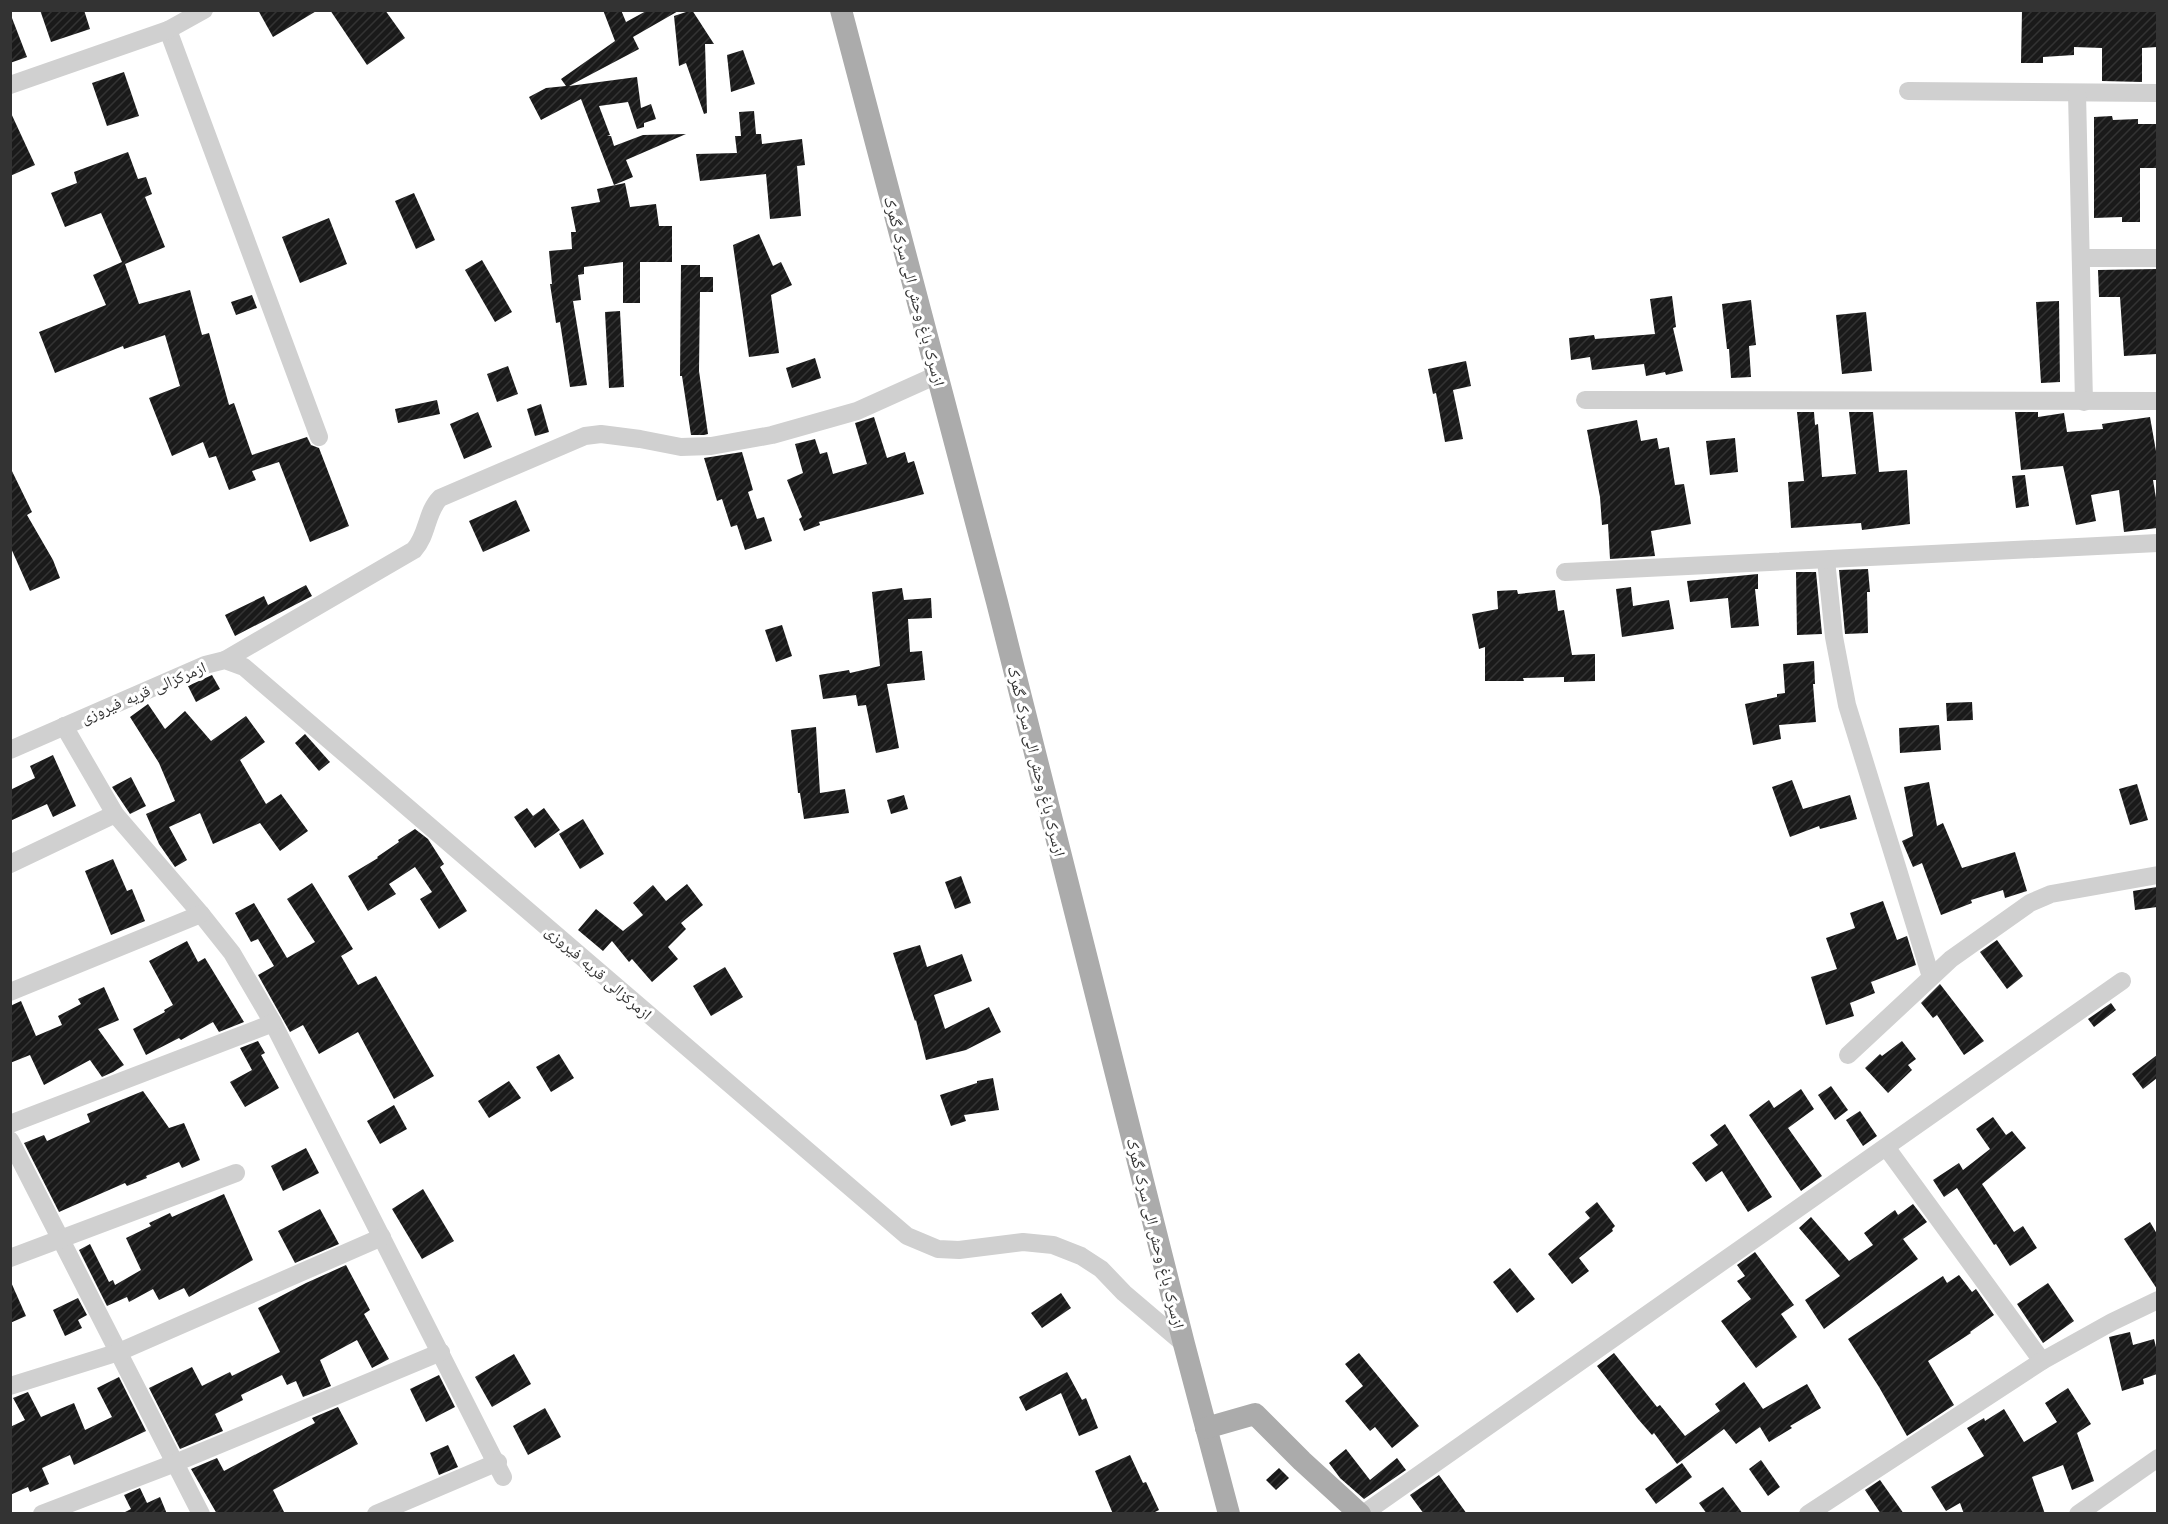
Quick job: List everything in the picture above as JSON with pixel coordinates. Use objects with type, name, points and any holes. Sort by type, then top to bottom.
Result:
[{"type":"main road","name":"ازسرک باغ وحش الی سرک گمرک","points":[[841,10],[997,602],[1229,1514]]},
{"type":"main road","points":[[1206,1428],[1255,1414],[1302,1461],[1361,1514]]},
{"type":"street","points":[[10,85],[168,30],[204,10]]},
{"type":"street","points":[[168,30],[319,437]]},
{"type":"street","points":[[1908,91],[2157,93]]},
{"type":"street","points":[[2077,93],[2084,402]]},
{"type":"street","points":[[2082,258],[2157,258]]},
{"type":"street","points":[[225,660],[414,550],[423,538],[434,506],[440,498],[585,436],[601,434],[681,447],[711,446],[762,437],[857,411],[937,375]]},
{"type":"street","points":[[1585,400],[2157,401]]},
{"type":"street","points":[[1565,572],[2157,543]]},
{"type":"street","points":[[1826,560],[1834,637],[1847,705],[1931,977]]},
{"type":"street","name":"ازمرکزالی قریه فیروزی","points":[[10,750],[205,665],[225,660],[244,667],[907,1236],[938,1249],[959,1250],[1023,1242],[1053,1245],[1081,1256],[1101,1269],[1124,1293],[1184,1344]]},
{"type":"street","points":[[64,726],[115,814],[232,953],[273,1023],[501,1469],[376,1514]]},
{"type":"street","points":[[10,864],[115,814]]},
{"type":"street","points":[[1848,1055],[1950,959],[2030,903],[2051,894],[2157,875]]},
{"type":"street","points":[[10,992],[201,914]]},
{"type":"street","points":[[1361,1514],[2122,981]]},
{"type":"street","points":[[10,1124],[273,1023]]},
{"type":"street","points":[[10,1140],[201,1514]]},
{"type":"street","points":[[1886,1147],[2042,1361]]},
{"type":"street","points":[[10,1258],[236,1173]]},
{"type":"street","points":[[10,1386],[119,1352],[382,1237]]},
{"type":"street","points":[[1808,1514],[2042,1361],[2157,1300]]},
{"type":"street","points":[[42,1514],[175,1463],[441,1352]]},
{"type":"street","points":[[2078,1514],[2157,1458]]},
{"type":"building","points":[[40,10],[84,10],[90,29],[51,42]]},
{"type":"building","points":[[258,10],[318,10],[273,37]]},
{"type":"building","points":[[330,10],[385,10],[405,38],[367,65]]},
{"type":"building","points":[[603,10],[621,10],[626,22],[648,10],[680,10],[633,37],[639,49],[569,86],[637,77],[641,108],[651,104],[656,119],[644,123],[644,127],[637,129],[628,102],[599,106],[610,135],[607,136],[611,136],[614,146],[643,135],[686,134],[626,160],[633,177],[614,185],[581,99],[541,120],[529,97],[546,88],[566,86],[561,79],[615,41]]},
{"type":"building","points":[[692,10],[714,44],[705,44],[707,113],[704,114],[686,63],[679,66],[674,16]]},
{"type":"building","points":[[2022,10],[2157,10],[2157,47],[2142,48],[2142,82],[2102,81],[2102,48],[2074,47],[2074,55],[2043,57],[2043,63],[2021,63]]},
{"type":"building","points":[[10,18],[12,18],[27,57],[10,63]]},
{"type":"building","points":[[743,50],[755,84],[731,92],[727,55]]},
{"type":"building","points":[[124,72],[139,116],[107,126],[92,83]]},
{"type":"building","points":[[10,111],[35,165],[10,176]]},
{"type":"building","points":[[754,111],[756,134],[761,134],[762,144],[802,139],[805,165],[797,166],[801,216],[770,219],[766,174],[700,181],[696,154],[737,153],[735,136],[741,136],[739,112]]},
{"type":"building","points":[[2112,116],[2113,120],[2138,119],[2138,124],[2157,124],[2157,168],[2140,168],[2140,222],[2122,222],[2122,217],[2094,218],[2094,117]]},
{"type":"building","points":[[128,152],[138,179],[146,177],[152,194],[145,197],[165,247],[125,264],[139,304],[190,290],[202,335],[209,333],[229,405],[234,403],[252,455],[307,437],[311,445],[319,448],[349,526],[310,542],[279,462],[252,471],[256,480],[229,490],[216,456],[209,458],[203,442],[172,456],[149,398],[180,386],[165,335],[124,349],[123,346],[55,373],[39,332],[106,305],[93,275],[122,262],[101,213],[65,227],[51,193],[77,183],[74,172]]},
{"type":"building","points":[[625,183],[630,207],[656,204],[659,226],[672,226],[672,262],[640,262],[640,303],[623,303],[623,262],[584,267],[584,274],[578,275],[581,300],[573,301],[587,385],[570,387],[560,322],[556,323],[550,284],[552,284],[549,251],[572,249],[571,232],[576,232],[571,207],[600,202],[597,189]]},
{"type":"building","points":[[414,193],[435,240],[416,249],[395,201]]},
{"type":"building","points":[[329,218],[347,264],[300,283],[282,237]]},
{"type":"building","points":[[759,234],[773,266],[781,262],[792,285],[771,295],[779,353],[749,357],[733,245]]},
{"type":"building","points":[[482,260],[512,312],[495,322],[465,270]]},
{"type":"building","points":[[681,265],[700,265],[700,277],[713,277],[713,292],[700,292],[699,371],[708,434],[704,435],[691,435],[682,376],[680,376]]},
{"type":"building","points":[[2157,269],[2157,354],[2124,356],[2120,297],[2099,297],[2098,270]]},
{"type":"building","points":[[252,295],[257,308],[236,315],[231,302]]},
{"type":"building","points":[[1672,296],[1676,327],[1673,328],[1683,371],[1646,376],[1644,364],[1592,370],[1590,357],[1571,360],[1569,338],[1594,335],[1595,339],[1655,334],[1650,299]]},
{"type":"building","points":[[1751,300],[1756,345],[1749,346],[1751,377],[1731,378],[1722,304]]},
{"type":"building","points":[[2059,301],[2060,382],[2041,383],[2036,302]]},
{"type":"building","points":[[620,311],[624,387],[609,388],[605,312]]},
{"type":"building","points":[[1866,312],[1872,371],[1842,374],[1836,315]]},
{"type":"building","points":[[815,358],[821,378],[792,388],[786,368]]},
{"type":"building","points":[[1466,361],[1471,386],[1453,390],[1463,439],[1445,442],[1436,393],[1433,394],[1428,369]]},
{"type":"building","points":[[508,366],[518,394],[497,402],[487,374]]},
{"type":"building","points":[[437,400],[440,414],[398,423],[395,409]]},
{"type":"building","points":[[541,404],[549,432],[535,436],[527,409]]},
{"type":"building","points":[[478,412],[492,447],[464,459],[450,424]]},
{"type":"building","points":[[1797,412],[1814,412],[1815,425],[1818,424],[1822,477],[1856,474],[1849,412],[1873,412],[1879,472],[1907,470],[1910,524],[1862,530],[1861,523],[1791,528],[1788,482],[1804,481]]},
{"type":"building","points":[[2015,412],[2038,412],[2038,417],[2064,413],[2067,432],[2103,429],[2102,424],[2150,417],[2157,457],[2157,480],[2153,480],[2157,504],[2157,528],[2124,532],[2119,490],[2091,495],[2096,521],[2076,525],[2063,466],[2021,470]]},
{"type":"building","points":[[874,417],[887,458],[905,452],[908,463],[914,461],[924,494],[819,522],[820,525],[804,531],[799,519],[802,517],[787,480],[803,473],[795,444],[815,439],[820,454],[827,452],[833,474],[867,464],[855,423]]},
{"type":"building","points":[[1637,420],[1641,441],[1657,438],[1659,449],[1669,447],[1675,485],[1684,484],[1691,524],[1651,531],[1655,556],[1610,559],[1608,524],[1602,525],[1600,497],[1587,430]]},
{"type":"building","points":[[1735,438],[1738,472],[1710,475],[1706,441]]},
{"type":"building","points":[[742,452],[753,490],[748,492],[757,519],[764,517],[772,541],[745,550],[737,525],[731,527],[722,499],[717,501],[704,458]]},
{"type":"building","points":[[10,467],[32,512],[27,515],[53,560],[60,578],[30,591],[10,546]]},
{"type":"building","points":[[2025,475],[2029,506],[2016,508],[2012,476]]},
{"type":"building","points":[[516,500],[530,531],[483,552],[469,521]]},
{"type":"building","points":[[1868,569],[1870,592],[1867,592],[1868,633],[1845,634],[1839,570]]},
{"type":"building","points":[[1796,572],[1816,572],[1822,634],[1797,635]]},
{"type":"building","points":[[1758,574],[1758,589],[1755,589],[1759,626],[1731,628],[1728,598],[1690,602],[1687,581]]},
{"type":"building","points":[[306,585],[312,596],[235,636],[225,615],[264,596],[268,605]]},
{"type":"building","points":[[1631,587],[1633,606],[1669,600],[1674,629],[1622,637],[1616,589]]},
{"type":"building","points":[[902,588],[904,600],[931,598],[932,618],[908,619],[910,652],[922,651],[925,680],[887,684],[899,748],[876,753],[866,705],[858,706],[856,695],[823,699],[819,675],[849,670],[850,673],[880,666],[872,592]]},
{"type":"building","points":[[1517,590],[1518,594],[1555,590],[1558,611],[1564,610],[1572,655],[1595,654],[1595,681],[1564,682],[1564,677],[1523,678],[1524,681],[1485,681],[1485,647],[1479,649],[1472,614],[1498,609],[1497,591]]},
{"type":"building","points":[[782,625],[792,656],[776,662],[765,630]]},
{"type":"building","points":[[1814,661],[1816,722],[1779,725],[1781,739],[1753,745],[1745,704],[1785,693],[1783,664]]},
{"type":"building","points":[[212,675],[220,689],[196,702],[188,686]]},
{"type":"building","points":[[1972,702],[1973,720],[1947,721],[1946,703]]},
{"type":"building","points":[[148,704],[165,729],[185,711],[211,741],[246,716],[265,742],[240,760],[266,804],[281,794],[308,831],[280,851],[260,823],[213,844],[200,813],[169,827],[187,860],[175,867],[159,844],[146,814],[175,801],[159,763],[130,717]]},
{"type":"building","points":[[1939,725],[1941,750],[1900,753],[1899,728]]},
{"type":"building","points":[[816,727],[820,793],[845,789],[849,813],[804,819],[800,793],[798,793],[791,730]]},
{"type":"building","points":[[305,734],[330,762],[319,771],[295,743]]},
{"type":"building","points":[[53,755],[76,806],[53,817],[47,804],[10,821],[10,790],[35,778],[30,766]]},
{"type":"building","points":[[131,777],[146,806],[130,814],[112,787]]},
{"type":"building","points":[[1792,780],[1803,809],[1850,795],[1857,819],[1820,829],[1819,826],[1790,837],[1772,787]]},
{"type":"building","points":[[1929,782],[1937,826],[1943,823],[1962,868],[2015,852],[2027,891],[2005,898],[2003,890],[1971,900],[1972,903],[1941,915],[1922,863],[1913,867],[1902,841],[1913,836],[1904,787]]},
{"type":"building","points":[[2137,784],[2148,820],[2130,825],[2119,789]]},
{"type":"building","points":[[904,795],[908,809],[891,814],[887,800]]},
{"type":"building","points":[[527,808],[533,816],[544,808],[560,830],[535,848],[514,817]]},
{"type":"building","points":[[583,819],[604,854],[580,869],[559,834]]},
{"type":"building","points":[[415,829],[428,839],[444,864],[440,867],[467,911],[439,929],[420,899],[432,892],[415,867],[389,884],[396,894],[368,911],[348,876],[378,858],[399,842],[398,840]]},
{"type":"building","points":[[113,859],[127,891],[132,889],[145,921],[111,935],[85,871]]},
{"type":"building","points":[[961,876],[971,903],[955,909],[945,882]]},
{"type":"building","points":[[312,883],[353,949],[341,956],[358,985],[376,976],[434,1076],[394,1099],[358,1032],[319,1054],[303,1025],[290,1032],[258,975],[274,966],[258,939],[251,942],[235,913],[254,903],[287,958],[315,942],[287,899]]},
{"type":"building","points":[[687,884],[703,905],[681,923],[686,929],[668,947],[678,959],[652,982],[632,959],[629,962],[612,941],[603,951],[578,930],[596,909],[623,931],[643,915],[633,903],[653,885],[666,901]]},
{"type":"building","points":[[2157,887],[2157,907],[2135,910],[2133,891]]},
{"type":"building","points":[[1883,901],[1897,940],[1907,936],[1916,965],[1871,982],[1875,993],[1850,1003],[1854,1016],[1826,1025],[1811,977],[1837,969],[1826,938],[1855,928],[1850,913]]},
{"type":"building","points":[[1997,940],[2023,976],[2007,989],[1980,952]]},
{"type":"building","points":[[187,941],[198,962],[205,958],[244,1022],[219,1032],[213,1022],[181,1040],[179,1038],[146,1055],[133,1029],[165,1012],[164,1010],[173,1005],[149,961]]},
{"type":"building","points":[[920,945],[927,967],[962,954],[972,981],[934,995],[945,1029],[989,1007],[1001,1032],[966,1050],[926,1060],[916,1020],[893,953]]},
{"type":"building","points":[[725,967],[743,997],[711,1016],[693,986]]},
{"type":"building","points":[[1940,984],[1984,1041],[1964,1055],[1937,1015],[1933,1018],[1921,1003]]},
{"type":"building","points":[[104,987],[119,1020],[98,1029],[124,1065],[102,1077],[90,1060],[44,1085],[30,1055],[10,1063],[10,1006],[21,1001],[36,1036],[62,1025],[58,1016],[81,1004],[78,999]]},
{"type":"building","points":[[2111,1003],[2116,1010],[2094,1027],[2088,1019]]},
{"type":"building","points":[[258,1041],[265,1053],[261,1055],[279,1088],[245,1107],[230,1082],[252,1070],[240,1048]]},
{"type":"building","points":[[1902,1041],[1916,1059],[1908,1065],[1912,1070],[1888,1093],[1865,1068],[1880,1054],[1882,1056]]},
{"type":"building","points":[[559,1054],[574,1078],[551,1092],[536,1067]]},
{"type":"building","points":[[2157,1055],[2157,1078],[2143,1089],[2132,1074]]},
{"type":"building","points":[[993,1078],[999,1110],[964,1115],[966,1121],[951,1126],[940,1095],[977,1083],[977,1081]]},
{"type":"building","points":[[509,1081],[521,1098],[489,1118],[478,1101]]},
{"type":"building","points":[[1831,1086],[1848,1110],[1835,1120],[1818,1095]]},
{"type":"building","points":[[1801,1089],[1814,1109],[1788,1128],[1822,1176],[1801,1191],[1749,1115],[1769,1100],[1774,1108]]},
{"type":"building","points":[[143,1091],[169,1128],[184,1123],[200,1160],[182,1168],[179,1162],[146,1176],[147,1178],[127,1186],[125,1183],[59,1212],[24,1143],[44,1135],[47,1141],[90,1122],[87,1114]]},
{"type":"building","points":[[394,1105],[407,1129],[380,1144],[367,1121]]},
{"type":"building","points":[[1860,1111],[1877,1136],[1863,1146],[1846,1120]]},
{"type":"building","points":[[1993,1117],[2006,1135],[2012,1131],[2026,1148],[1982,1184],[2014,1232],[2023,1226],[2037,1248],[2010,1266],[1957,1188],[1944,1197],[1933,1180],[1959,1163],[1963,1170],[1990,1149],[1976,1129]]},
{"type":"building","points":[[1725,1124],[1772,1197],[1748,1212],[1722,1171],[1706,1182],[1692,1163],[1718,1145],[1710,1135]]},
{"type":"building","points":[[306,1148],[319,1173],[283,1191],[271,1166]]},
{"type":"building","points":[[423,1189],[454,1241],[422,1259],[392,1209]]},
{"type":"building","points":[[224,1194],[253,1260],[189,1297],[184,1288],[159,1300],[153,1289],[129,1302],[127,1297],[107,1306],[79,1250],[90,1244],[109,1282],[113,1280],[115,1285],[141,1270],[126,1238],[151,1226],[149,1223],[170,1213],[172,1217]]},
{"type":"building","points":[[1597,1202],[1615,1226],[1613,1231],[1579,1258],[1589,1271],[1572,1284],[1548,1254],[1590,1218],[1585,1212]]},
{"type":"building","points":[[1913,1204],[1927,1222],[1903,1239],[1918,1259],[1824,1329],[1805,1300],[1840,1276],[1799,1228],[1811,1217],[1849,1261],[1873,1245],[1864,1233],[1895,1210],[1898,1215]]},
{"type":"building","points":[[320,1209],[339,1244],[295,1263],[278,1231]]},
{"type":"building","points":[[2150,1222],[2157,1234],[2157,1289],[2124,1239]]},
{"type":"building","points":[[1755,1252],[1794,1305],[1781,1314],[1797,1337],[1756,1368],[1721,1321],[1751,1299],[1737,1281],[1745,1276],[1737,1265]]},
{"type":"building","points":[[346,1265],[370,1310],[364,1314],[389,1359],[372,1368],[357,1340],[320,1360],[331,1386],[303,1397],[296,1381],[287,1385],[282,1375],[241,1395],[243,1400],[215,1414],[223,1431],[180,1449],[149,1388],[192,1367],[202,1386],[230,1372],[232,1376],[280,1352],[258,1308]]},
{"type":"building","points":[[1510,1268],[1535,1299],[1517,1313],[1493,1282]]},
{"type":"building","points":[[1959,1275],[1972,1292],[1976,1289],[1994,1315],[1928,1361],[1954,1405],[1907,1436],[1848,1339],[1943,1276],[1947,1283]]},
{"type":"building","points":[[10,1280],[26,1316],[10,1323]]},
{"type":"building","points":[[2048,1283],[2074,1321],[2043,1343],[2017,1304]]},
{"type":"building","points":[[1061,1293],[1071,1308],[1042,1328],[1031,1313]]},
{"type":"building","points":[[78,1298],[87,1315],[78,1320],[82,1328],[65,1336],[53,1310]]},
{"type":"building","points":[[2130,1332],[2133,1345],[2154,1339],[2157,1351],[2157,1374],[2143,1379],[2144,1384],[2122,1391],[2109,1337]]},
{"type":"building","points":[[1359,1353],[1419,1426],[1392,1448],[1375,1427],[1370,1431],[1345,1401],[1363,1386],[1345,1364]]},
{"type":"building","points":[[1614,1353],[1657,1407],[1660,1405],[1685,1436],[1720,1411],[1715,1404],[1744,1382],[1763,1409],[1807,1384],[1821,1408],[1790,1426],[1792,1428],[1769,1442],[1760,1427],[1736,1444],[1724,1429],[1677,1464],[1597,1366]]},
{"type":"building","points":[[514,1354],[531,1384],[492,1407],[475,1377]]},
{"type":"building","points":[[1067,1372],[1082,1400],[1086,1398],[1098,1428],[1079,1436],[1061,1393],[1026,1411],[1019,1397]]},
{"type":"building","points":[[439,1375],[455,1407],[426,1422],[410,1389]]},
{"type":"building","points":[[119,1377],[146,1431],[74,1465],[70,1455],[42,1468],[49,1484],[30,1492],[28,1487],[10,1495],[10,1427],[25,1420],[13,1398],[28,1392],[41,1417],[74,1403],[85,1430],[112,1417],[97,1388]]},
{"type":"building","points":[[2068,1388],[2091,1424],[2077,1433],[2094,1481],[2072,1490],[2063,1465],[2032,1477],[2045,1514],[1964,1514],[1960,1503],[1946,1511],[1931,1487],[1984,1456],[1967,1428],[1984,1418],[1985,1421],[2004,1409],[2024,1442],[2057,1422],[2045,1403]]},
{"type":"building","points":[[338,1407],[358,1444],[273,1490],[285,1514],[217,1514],[191,1469],[217,1458],[224,1471],[315,1423],[312,1418]]},
{"type":"building","points":[[545,1408],[561,1437],[528,1455],[513,1426]]},
{"type":"building","points":[[448,1445],[458,1467],[439,1475],[430,1453]]},
{"type":"building","points":[[1346,1449],[1370,1480],[1397,1458],[1406,1470],[1364,1499],[1340,1478],[1329,1463]]},
{"type":"building","points":[[1130,1455],[1159,1510],[1151,1514],[1113,1514],[1095,1471]]},
{"type":"building","points":[[1761,1460],[1780,1487],[1768,1496],[1749,1469]]},
{"type":"building","points":[[1682,1463],[1692,1477],[1656,1504],[1645,1489]]},
{"type":"building","points":[[1279,1468],[1289,1478],[1276,1490],[1266,1480]]},
{"type":"building","points":[[1439,1475],[1467,1514],[1424,1514],[1410,1495]]},
{"type":"building","points":[[1880,1480],[1904,1514],[1881,1514],[1865,1490]]},
{"type":"building","points":[[1723,1487],[1743,1514],[1707,1514],[1699,1503]]},
{"type":"building","points":[[140,1488],[147,1503],[160,1497],[167,1514],[121,1514],[131,1509],[124,1495]]}]
